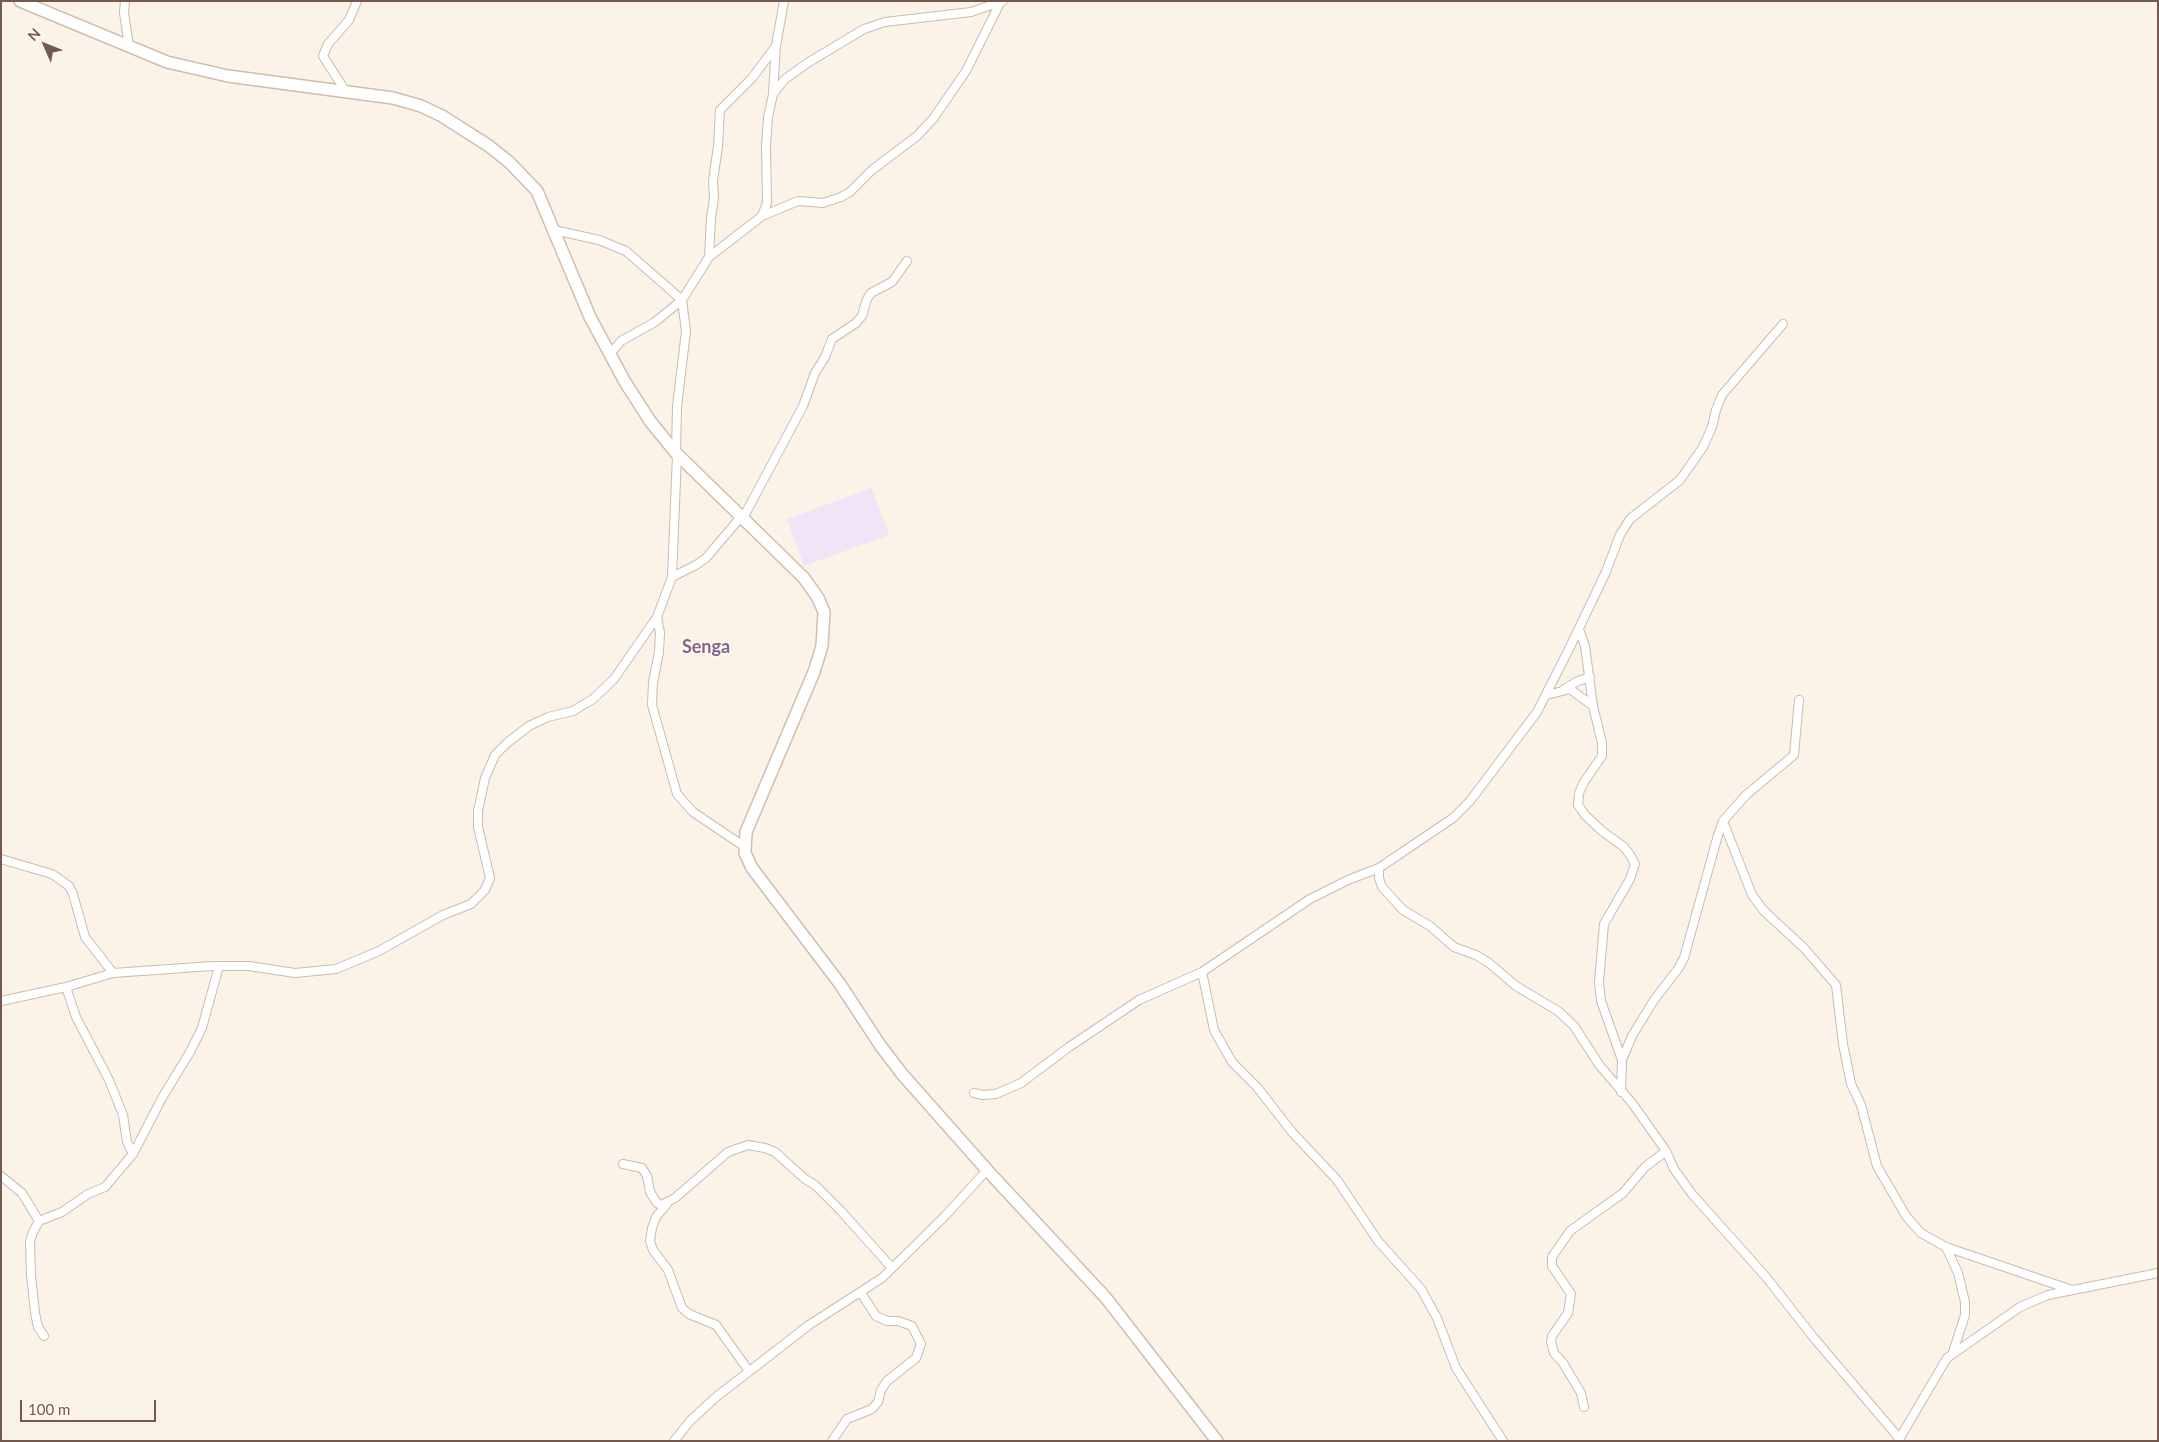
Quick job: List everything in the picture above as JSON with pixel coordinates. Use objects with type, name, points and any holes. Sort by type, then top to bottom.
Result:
[{"type":"street","points":[[20,1],[167,62],[228,76],[405,101],[442,116],[474,136],[509,162],[536,191],[554,230],[575,284],[610,354],[650,421],[677,454],[811,587],[824,612],[825,625],[822,646],[814,672],[746,832],[744,847],[752,868],[840,984],[880,1045],[902,1074],[987,1170],[1106,1298],[1217,1441]]},
{"type":"street","points":[[124,1],[129,46]]},
{"type":"street","points":[[346,92],[323,56],[328,44],[349,20],[357,1]]},
{"type":"street","points":[[762,216],[767,203],[766,145],[768,117],[773,94],[776,46],[784,1]]},
{"type":"street","points":[[773,94],[785,79],[809,62],[864,29],[885,22],[962,13],[1002,2]]},
{"type":"street","points":[[610,354],[621,340],[655,322],[682,300],[710,256],[762,216],[798,202],[823,203],[841,197],[850,192],[872,170],[917,136],[933,119],[966,70],[1002,2]]},
{"type":"street","points":[[710,256],[710,218],[714,198],[713,181],[718,146],[720,110],[752,78],[776,46]]},
{"type":"street","points":[[1,1001],[66,987],[113,973],[219,966],[249,966],[295,973],[336,968],[379,951],[443,916],[471,904],[485,890],[490,878],[478,827],[478,811],[487,773],[495,755],[529,726],[548,717],[572,711],[593,699],[614,679],[657,617],[672,577],[677,407],[686,330],[682,300],[626,250],[599,240],[554,230]]},
{"type":"street","points":[[672,577],[706,558],[741,519],[803,406],[813,378],[832,339],[856,323],[862,316],[867,299],[871,293],[892,282],[907,261]]},
{"type":"street","points":[[974,1093],[983,1095],[996,1094],[1021,1084],[1069,1047],[1139,1000],[1202,972],[1310,899],[1348,880],[1379,868],[1453,818],[1470,800],[1514,743],[1547,694],[1605,574],[1620,535],[1630,519],[1680,480],[1703,447],[1712,427],[1722,394],[1783,324]]},
{"type":"street","points":[[657,617],[660,633],[659,652],[652,705],[677,794],[693,812],[744,847]]},
{"type":"street","points":[[1579,629],[1590,677],[1593,706],[1602,744],[1602,756],[1584,782],[1579,793],[1578,804],[1602,831],[1624,847],[1630,854],[1634,864],[1630,879],[1604,924],[1599,982],[1601,1001],[1622,1060]]},
{"type":"street","points":[[1547,694],[1562,690],[1590,677]]},
{"type":"street","points":[[1562,690],[1576,692],[1593,706]]},
{"type":"street","points":[[1622,1092],[1620,1080],[1622,1060],[1643,1018],[1684,958],[1723,821],[1746,795],[1794,755],[1799,700]]},
{"type":"street","points":[[1723,821],[1752,895],[1764,911],[1804,948],[1836,985],[1851,1084],[1861,1105],[1877,1166],[1897,1202],[1913,1224],[1933,1241],[1946,1247],[2072,1290]]},
{"type":"street","points":[[1,859],[52,874],[69,886],[85,937],[113,973]]},
{"type":"street","points":[[1379,868],[1378,878],[1382,887],[1404,910],[1430,926],[1454,947],[1476,955],[1489,963],[1527,994],[1567,1018],[1600,1066],[1632,1103],[1666,1151],[1674,1169],[1692,1194],[1743,1250],[1899,1439],[1942,1365],[1952,1352],[1965,1315],[1965,1302],[1958,1273],[1946,1247]]},
{"type":"street","points":[[44,1336],[38,1327],[31,1276],[30,1241],[39,1220],[62,1212],[88,1194],[105,1187],[133,1154],[202,1028],[219,966]]},
{"type":"street","points":[[1202,972],[1214,1030],[1232,1062],[1257,1087],[1292,1132],[1337,1180],[1360,1217],[1378,1241],[1421,1288],[1437,1318],[1456,1368],[1503,1441]]},
{"type":"street","points":[[66,987],[76,1017],[109,1080],[123,1115],[127,1142],[133,1154]]},
{"type":"street","points":[[749,1371],[716,1325],[689,1314],[682,1308],[668,1270],[652,1250],[650,1241],[656,1217],[667,1204],[728,1152],[748,1145],[775,1152],[805,1179],[815,1185],[892,1268]]},
{"type":"street","points":[[1584,1407],[1582,1393],[1563,1363],[1554,1353],[1550,1342],[1568,1313],[1571,1294],[1552,1266],[1552,1257],[1570,1231],[1623,1193],[1645,1167],[1666,1151]]},
{"type":"street","points":[[623,1164],[642,1168],[647,1176],[653,1198],[661,1205],[667,1204]]},
{"type":"street","points":[[674,1441],[694,1416],[749,1371],[809,1325],[882,1278],[956,1205],[987,1170]]},
{"type":"street","points":[[1,1176],[22,1193],[39,1220]]},
{"type":"street","points":[[1952,1352],[2035,1299],[2158,1273]]},
{"type":"street","points":[[832,1441],[847,1419],[872,1409],[878,1402],[881,1390],[887,1381],[916,1358],[921,1344],[912,1326],[898,1321],[887,1321],[876,1316],[861,1293]]},
{"type":"shaded area","points":[[872,488],[889,535],[804,566],[787,519]]},
{"type":"district","name":"Senga","points":[[706,647]]}]
